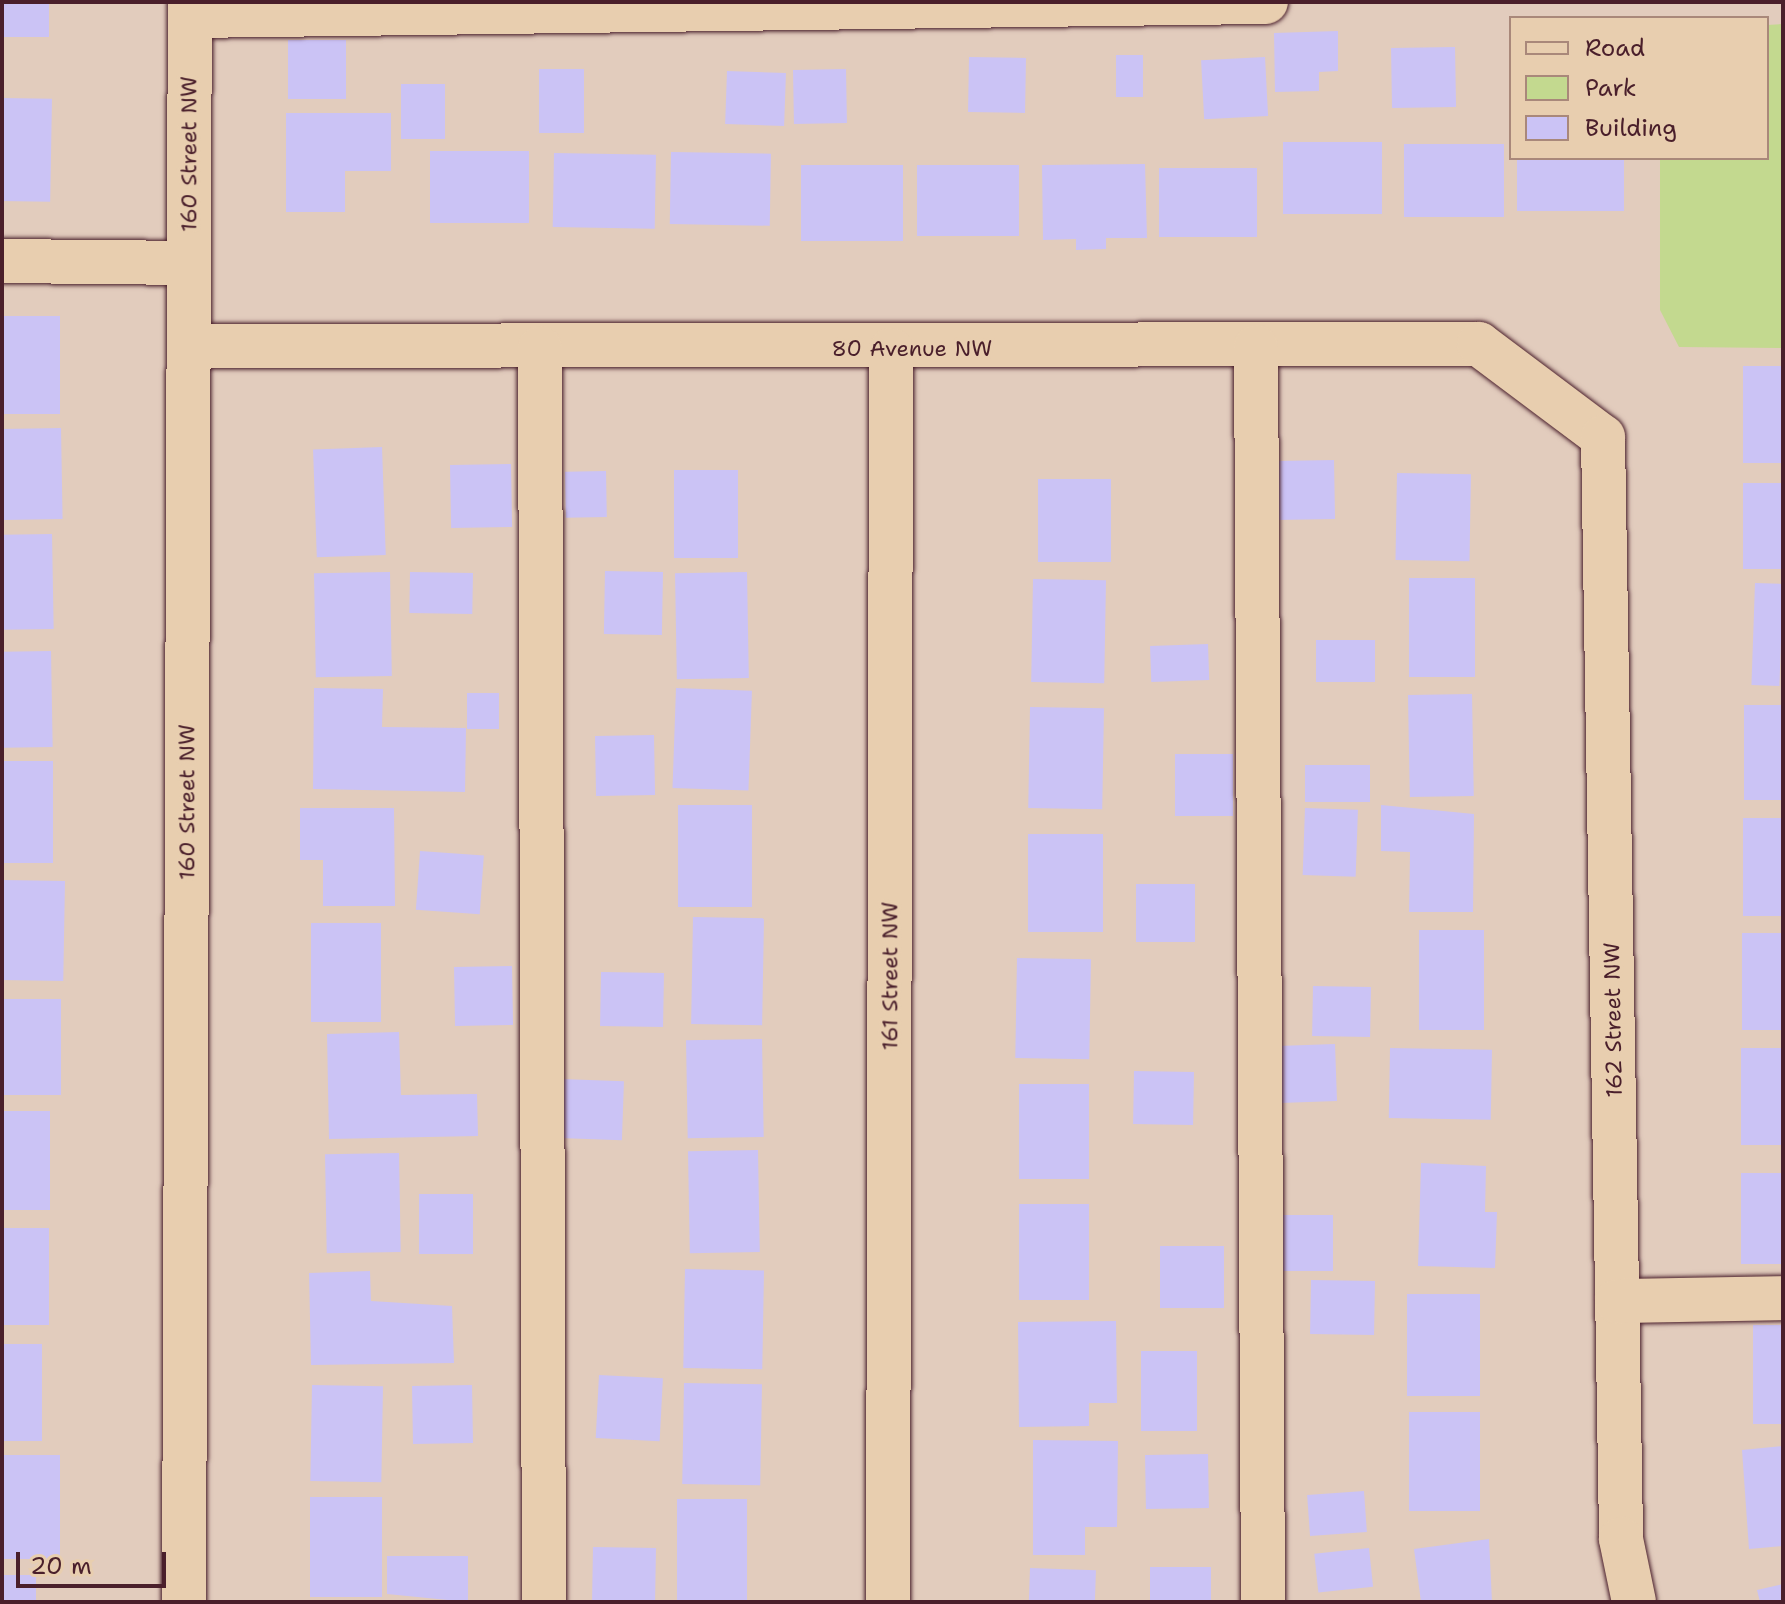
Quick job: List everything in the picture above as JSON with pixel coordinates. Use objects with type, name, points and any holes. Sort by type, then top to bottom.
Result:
[{"type":"street","points":[[190,9],[1266,2]]},
{"type":"street","name":"160 Street NW","points":[[184,1602],[190,9]]},
{"type":"street","points":[[2,261],[189,263]]},
{"type":"street","name":"80 Avenue NW","points":[[189,346],[891,350],[1479,344],[1603,437]]},
{"type":"street","points":[[1256,347],[1263,1602]]},
{"type":"street","points":[[540,348],[544,1602]]},
{"type":"street","name":"161 Street NW","points":[[888,1602],[891,350]]},
{"type":"street","name":"162 Street NW","points":[[1603,437],[1621,1539],[1634,1602]]},
{"type":"street","points":[[1617,1301],[1783,1298]]},
{"type":"green space","points":[[1783,24],[1783,348],[1679,347],[1660,310],[1660,160],[1769,160],[1769,25]]},
{"type":"building","points":[[2,2],[49,2],[49,37],[2,37]]},
{"type":"building","points":[[1338,31],[1338,71],[1319,72],[1319,91],[1275,92],[1274,33]]},
{"type":"building","points":[[288,40],[346,40],[346,99],[288,99]]},
{"type":"building","points":[[1455,47],[1456,107],[1392,108],[1391,48]]},
{"type":"building","points":[[1116,55],[1143,55],[1143,97],[1116,97]]},
{"type":"building","points":[[969,57],[1026,58],[1025,113],[968,112]]},
{"type":"building","points":[[1265,57],[1268,116],[1204,119],[1201,60]]},
{"type":"building","points":[[539,69],[584,69],[584,133],[539,133]]},
{"type":"building","points":[[846,69],[847,123],[794,124],[793,70]]},
{"type":"building","points":[[727,71],[786,73],[784,126],[725,124]]},
{"type":"building","points":[[401,84],[445,84],[445,139],[401,139]]},
{"type":"building","points":[[2,98],[52,99],[50,202],[2,201]]},
{"type":"building","points":[[286,113],[391,113],[391,171],[345,171],[345,212],[286,212]]},
{"type":"building","points":[[1283,142],[1382,142],[1382,214],[1283,214]]},
{"type":"building","points":[[1404,144],[1504,144],[1504,217],[1404,217]]},
{"type":"building","points":[[430,151],[529,151],[529,223],[430,223]]},
{"type":"building","points":[[671,152],[771,154],[770,226],[670,224]]},
{"type":"building","points":[[554,153],[656,155],[655,229],[553,227]]},
{"type":"building","points":[[1517,160],[1624,160],[1624,211],[1517,211]]},
{"type":"building","points":[[1145,164],[1147,238],[1106,238],[1106,249],[1076,250],[1076,239],[1043,240],[1042,165]]},
{"type":"building","points":[[801,165],[903,165],[903,241],[801,241]]},
{"type":"building","points":[[917,165],[1019,165],[1019,236],[917,236]]},
{"type":"building","points":[[1159,168],[1257,168],[1257,237],[1159,237]]},
{"type":"building","points":[[2,316],[60,316],[60,414],[2,414]]},
{"type":"building","points":[[1743,366],[1783,366],[1783,463],[1743,463]]},
{"type":"building","points":[[61,428],[63,519],[4,520],[2,429]]},
{"type":"building","points":[[382,447],[386,555],[317,557],[313,449]]},
{"type":"building","points":[[1334,460],[1335,519],[1276,520],[1275,461]]},
{"type":"building","points":[[511,464],[512,527],[451,528],[450,465]]},
{"type":"building","points":[[674,470],[738,470],[738,558],[674,558]]},
{"type":"building","points":[[606,471],[607,517],[566,518],[565,472]]},
{"type":"building","points":[[1397,473],[1471,474],[1469,561],[1395,560]]},
{"type":"building","points":[[1038,479],[1111,479],[1111,562],[1038,562]]},
{"type":"building","points":[[1743,483],[1783,483],[1783,569],[1743,569]]},
{"type":"building","points":[[52,534],[54,629],[4,630],[2,535]]},
{"type":"building","points":[[605,571],[663,572],[662,635],[604,634]]},
{"type":"building","points":[[390,572],[392,676],[316,677],[314,573]]},
{"type":"building","points":[[410,572],[473,573],[472,614],[409,613]]},
{"type":"building","points":[[747,572],[749,678],[677,679],[675,573]]},
{"type":"building","points":[[1409,578],[1475,578],[1475,677],[1409,677]]},
{"type":"building","points":[[1033,579],[1106,580],[1104,683],[1031,682]]},
{"type":"building","points":[[1755,583],[1783,584],[1779,686],[1751,685]]},
{"type":"building","points":[[1316,640],[1375,640],[1375,682],[1316,682]]},
{"type":"building","points":[[1208,644],[1209,680],[1151,682],[1150,646]]},
{"type":"building","points":[[51,651],[53,747],[4,748],[2,652]]},
{"type":"building","points":[[314,688],[383,689],[382,727],[466,728],[465,792],[313,789]]},
{"type":"building","points":[[676,688],[752,691],[748,791],[673,788]]},
{"type":"building","points":[[467,693],[499,693],[499,729],[467,729]]},
{"type":"building","points":[[1472,694],[1474,796],[1410,797],[1408,695]]},
{"type":"building","points":[[1744,705],[1783,705],[1783,800],[1744,800]]},
{"type":"building","points":[[1030,707],[1104,708],[1102,809],[1028,808]]},
{"type":"building","points":[[654,735],[655,795],[596,796],[595,736]]},
{"type":"building","points":[[1175,754],[1233,754],[1233,816],[1175,816]]},
{"type":"building","points":[[2,761],[53,761],[53,863],[2,863]]},
{"type":"building","points":[[1305,765],[1370,765],[1370,802],[1305,802]]},
{"type":"building","points":[[678,805],[752,805],[752,907],[678,907]]},
{"type":"building","points":[[1381,805],[1474,814],[1473,912],[1409,912],[1410,852],[1381,851]]},
{"type":"building","points":[[300,808],[394,808],[395,906],[323,906],[323,860],[300,860]]},
{"type":"building","points":[[1305,808],[1358,810],[1356,877],[1303,875]]},
{"type":"building","points":[[1743,818],[1783,818],[1783,916],[1743,916]]},
{"type":"building","points":[[1028,834],[1103,834],[1103,932],[1028,932]]},
{"type":"building","points":[[420,851],[484,855],[480,914],[416,910]]},
{"type":"building","points":[[2,880],[65,881],[63,981],[2,980]]},
{"type":"building","points":[[1136,884],[1195,884],[1195,942],[1136,942]]},
{"type":"building","points":[[693,917],[764,918],[762,1025],[691,1024]]},
{"type":"building","points":[[311,923],[381,923],[381,1022],[311,1022]]},
{"type":"building","points":[[1419,930],[1484,930],[1484,1030],[1419,1030]]},
{"type":"building","points":[[1742,933],[1783,933],[1783,1030],[1742,1030]]},
{"type":"building","points":[[1017,958],[1091,959],[1089,1059],[1015,1058]]},
{"type":"building","points":[[512,966],[513,1025],[455,1026],[454,967]]},
{"type":"building","points":[[601,972],[664,973],[663,1027],[600,1026]]},
{"type":"building","points":[[1313,986],[1371,987],[1370,1037],[1312,1036]]},
{"type":"building","points":[[2,999],[61,999],[61,1095],[2,1095]]},
{"type":"building","points":[[399,1032],[401,1095],[477,1094],[478,1136],[329,1139],[327,1034]]},
{"type":"building","points":[[762,1039],[764,1137],[688,1138],[686,1040]]},
{"type":"building","points":[[1335,1044],[1337,1101],[1280,1103],[1278,1046]]},
{"type":"building","points":[[1390,1048],[1492,1050],[1491,1120],[1389,1118]]},
{"type":"building","points":[[1741,1048],[1783,1048],[1783,1145],[1741,1145]]},
{"type":"building","points":[[1134,1071],[1194,1072],[1193,1125],[1133,1124]]},
{"type":"building","points":[[561,1079],[624,1081],[622,1140],[559,1138]]},
{"type":"building","points":[[1019,1084],[1089,1084],[1089,1179],[1019,1179]]},
{"type":"building","points":[[2,1111],[50,1111],[50,1210],[2,1210]]},
{"type":"building","points":[[758,1150],[760,1252],[690,1253],[688,1151]]},
{"type":"building","points":[[399,1153],[401,1252],[327,1253],[325,1154]]},
{"type":"building","points":[[1421,1163],[1486,1166],[1485,1212],[1497,1212],[1495,1268],[1418,1266]]},
{"type":"building","points":[[1741,1173],[1783,1173],[1783,1264],[1741,1264]]},
{"type":"building","points":[[419,1194],[473,1194],[473,1254],[419,1254]]},
{"type":"building","points":[[1019,1204],[1089,1204],[1089,1300],[1019,1300]]},
{"type":"building","points":[[1279,1215],[1333,1215],[1333,1271],[1279,1271]]},
{"type":"building","points":[[2,1228],[49,1228],[49,1325],[2,1325]]},
{"type":"building","points":[[1160,1246],[1224,1246],[1224,1308],[1160,1308]]},
{"type":"building","points":[[685,1269],[764,1270],[762,1369],[683,1368]]},
{"type":"building","points":[[370,1271],[371,1301],[452,1306],[454,1363],[311,1365],[309,1273]]},
{"type":"building","points":[[1311,1280],[1375,1281],[1374,1335],[1310,1334]]},
{"type":"building","points":[[1407,1294],[1480,1294],[1480,1396],[1407,1396]]},
{"type":"building","points":[[1116,1321],[1117,1403],[1089,1403],[1089,1426],[1019,1427],[1018,1322]]},
{"type":"building","points":[[1753,1325],[1783,1325],[1783,1424],[1753,1424]]},
{"type":"building","points":[[2,1344],[42,1344],[42,1441],[2,1441]]},
{"type":"building","points":[[1141,1351],[1197,1351],[1197,1431],[1141,1431]]},
{"type":"building","points":[[599,1375],[663,1378],[660,1441],[596,1438]]},
{"type":"building","points":[[684,1383],[762,1384],[760,1485],[682,1484]]},
{"type":"building","points":[[312,1385],[383,1386],[381,1482],[310,1481]]},
{"type":"building","points":[[472,1385],[473,1443],[413,1444],[412,1386]]},
{"type":"building","points":[[1409,1412],[1480,1412],[1480,1511],[1409,1511]]},
{"type":"building","points":[[1033,1440],[1118,1441],[1117,1527],[1085,1527],[1085,1555],[1033,1555]]},
{"type":"building","points":[[1783,1446],[1783,1546],[1749,1549],[1742,1450]]},
{"type":"building","points":[[1208,1454],[1209,1508],[1146,1509],[1145,1455]]},
{"type":"building","points":[[2,1455],[60,1455],[60,1559],[2,1559]]},
{"type":"building","points":[[1364,1491],[1367,1532],[1310,1536],[1307,1495]]},
{"type":"building","points":[[310,1497],[382,1497],[382,1597],[310,1597]]},
{"type":"building","points":[[677,1499],[747,1499],[747,1600],[677,1600]]},
{"type":"building","points":[[1489,1539],[1492,1602],[1421,1602],[1414,1549]]},
{"type":"building","points":[[593,1547],[656,1548],[655,1602],[592,1602]]},
{"type":"building","points":[[1369,1548],[1373,1587],[1318,1593],[1314,1554]]},
{"type":"building","points":[[387,1556],[468,1556],[468,1602],[387,1594]]},
{"type":"building","points":[[1150,1567],[1211,1567],[1211,1602],[1150,1602]]},
{"type":"building","points":[[1030,1568],[1096,1570],[1095,1602],[1029,1602]]},
{"type":"building","points":[[2,1575],[36,1575],[36,1602],[2,1602]]},
{"type":"building","points":[[1783,1584],[1783,1602],[1760,1602],[1757,1590]]}]
